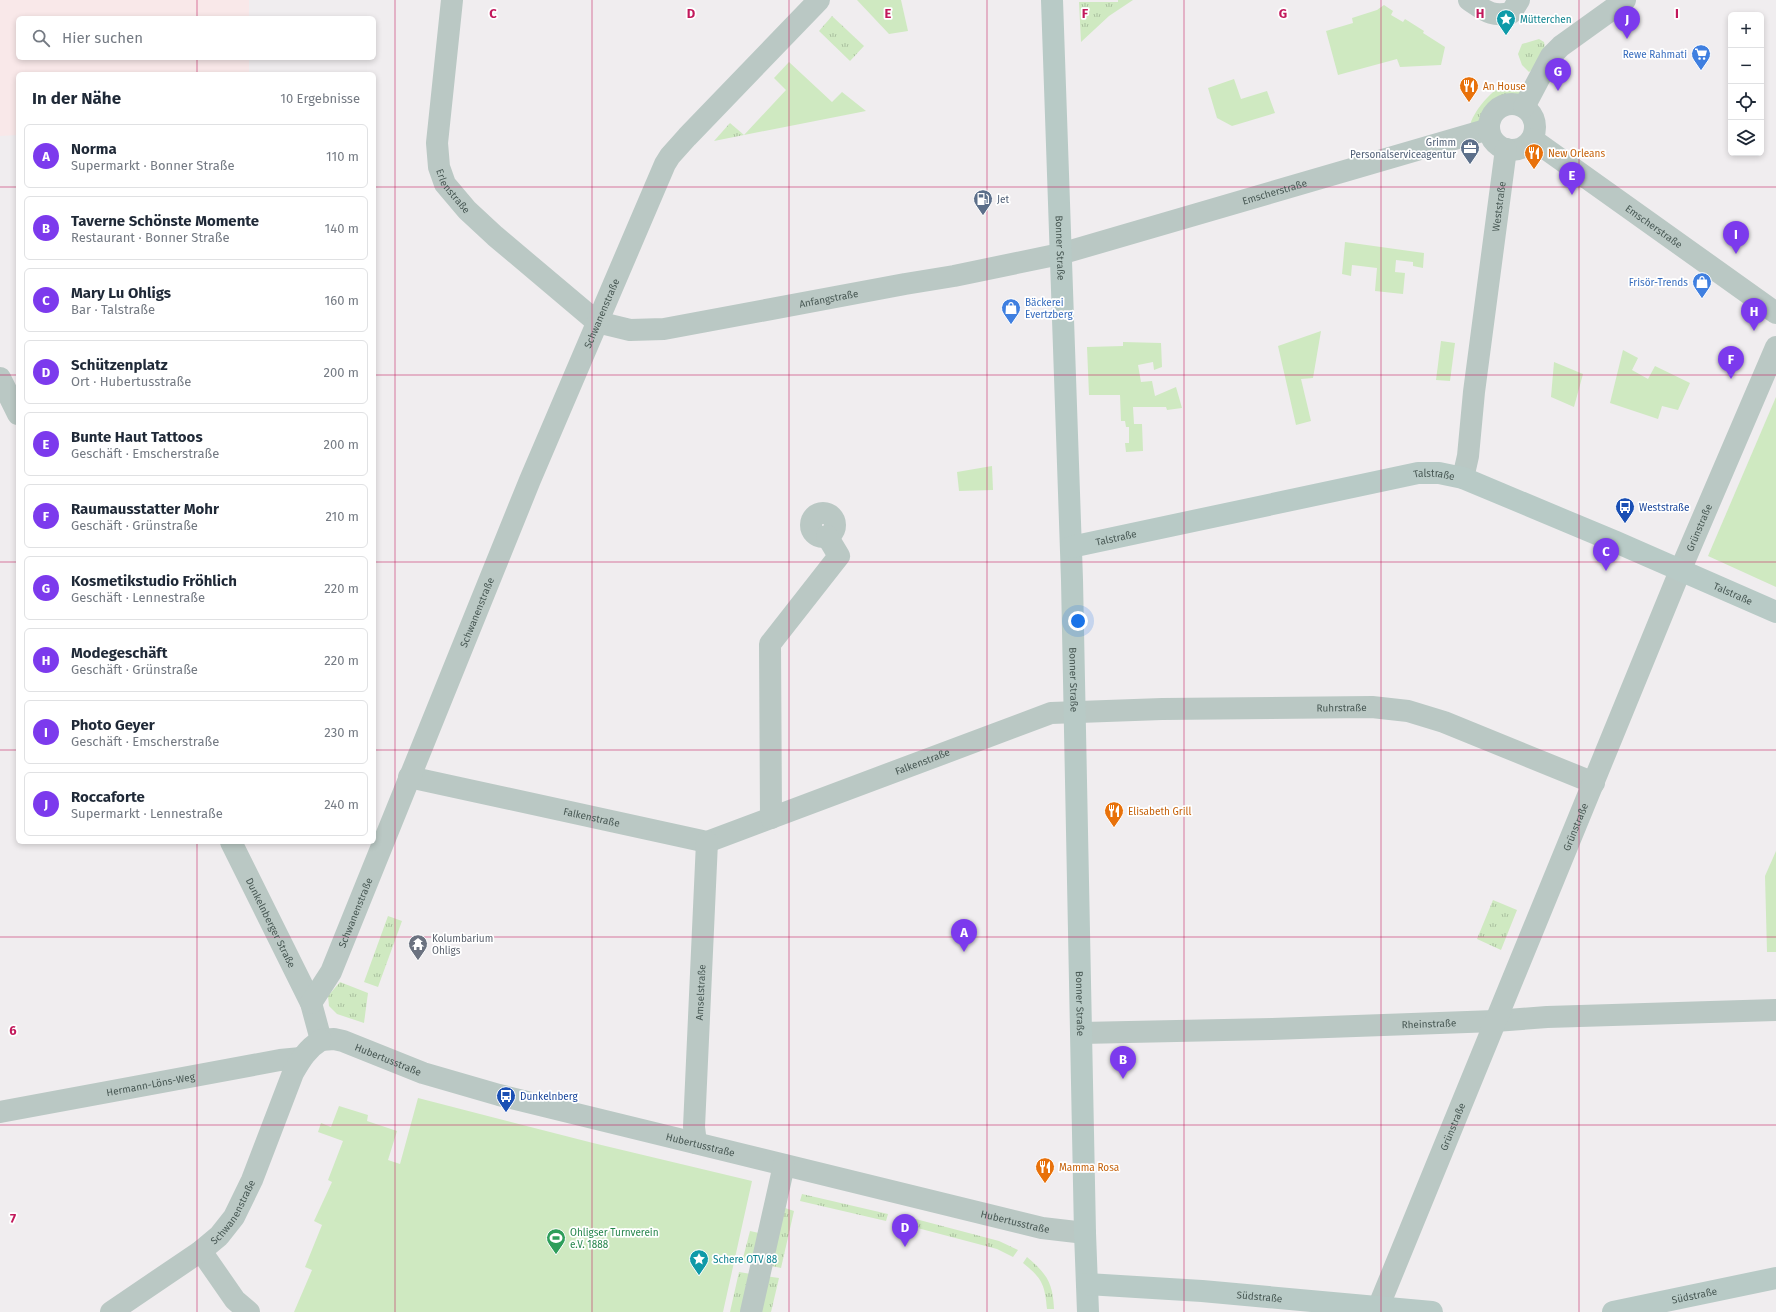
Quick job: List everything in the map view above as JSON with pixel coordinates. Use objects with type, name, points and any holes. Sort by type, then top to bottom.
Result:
[{"type":"main road","name":"Bonner Straße","points":[[1052,0],[1071,547],[1088,1312]]},
{"type":"main road","name":"Talstraße","points":[[1071,547],[1418,473],[1439,473],[1463,478],[1776,612]]},
{"type":"main road","name":"Südstraße","points":[[1613,1312],[1776,1278]]},
{"type":"main road","name":"Südstraße","points":[[1087,1284],[1202,1291],[1432,1312]]},
{"type":"street","name":"Erlenstraße","points":[[452,0],[437,143],[439,167],[445,184],[467,210],[495,236],[597,322]]},
{"type":"street","name":"Schwanenstraße","points":[[311,1003],[331,972],[597,322],[670,156],[819,0]]},
{"type":"street","points":[[1469,0],[1487,12],[1498,15],[1515,6]]},
{"type":"street","points":[[1524,107],[1551,56],[1561,46],[1625,0]]},
{"type":"street","points":[[1517,104],[1524,107],[1530,113],[1534,121],[1534,133],[1532,139],[1520,148],[1506,149],[1495,142],[1489,130],[1491,117],[1495,110],[1502,106],[1517,104]]},
{"type":"street","name":"Emscherstraße","points":[[1060,254],[1489,130]]},
{"type":"street","name":"Emscherstraße","points":[[1532,139],[1776,312]]},
{"type":"street","name":"Weststraße","points":[[1463,478],[1468,456],[1474,392],[1506,149]]},
{"type":"street","name":"Anfangstraße","points":[[597,322],[630,330],[664,329],[961,275],[1060,254]]},
{"type":"street","name":"Grünstraße","points":[[1378,1308],[1680,571],[1776,347]]},
{"type":"street","points":[[0,378],[16,410]]},
{"type":"street","points":[[771,818],[770,644],[839,556],[827,536]]},
{"type":"street","name":"Ruhrstraße","points":[[1075,711],[1305,707],[1393,708],[1444,722],[1594,783]]},
{"type":"street","name":"Falkenstraße","points":[[410,777],[707,842],[1051,713],[1075,711]]},
{"type":"street","name":"Amselstraße","points":[[696,1143],[694,1127],[707,842]]},
{"type":"street","name":"Dunkelnberger Straße","points":[[231,844],[311,1003]]},
{"type":"street","points":[[311,1003],[321,1040]]},
{"type":"street","name":"Rheinstraße","points":[[1081,1033],[1272,1029],[1495,1021],[1547,1017],[1776,1010]]},
{"type":"street","name":"Hubertusstraße","points":[[321,1040],[334,1039],[343,1041],[423,1073],[499,1095],[1042,1228],[1086,1233]]},
{"type":"street","name":"Schwanenstraße","points":[[111,1312],[201,1251],[219,1236],[234,1217],[244,1198],[293,1073],[301,1058],[310,1047],[321,1040]]},
{"type":"street","name":"Hermann-Löns-Weg","points":[[0,1112],[280,1060],[301,1058]]},
{"type":"street","points":[[751,1312],[784,1165]]},
{"type":"street","name":"Schwanenstraße","points":[[201,1251],[235,1300],[250,1312]]},
{"type":"shaded area","points":[[0,0],[249,0],[249,16],[16,16],[16,60],[249,60],[249,72],[16,72],[16,135],[0,136]]},
{"type":"green space","points":[[857,0],[901,0],[908,31],[889,34]]},
{"type":"green space","points":[[1118,0],[1133,0],[1109,16],[1081,42],[1079,2],[1118,2]]},
{"type":"green space","points":[[1384,5],[1393,11],[1391,15],[1403,22],[1405,19],[1445,47],[1441,65],[1400,67],[1397,59],[1338,75],[1326,31],[1353,23],[1352,18],[1377,10]]},
{"type":"green space","points":[[832,16],[864,46],[850,61],[819,31]]},
{"type":"green space","points":[[1539,39],[1544,42],[1545,46],[1543,55],[1538,63],[1529,72],[1522,65],[1518,54],[1522,44]]},
{"type":"green space","points":[[789,62],[832,102],[842,92],[866,111],[744,135],[786,90],[774,78]]},
{"type":"green space","points":[[1234,79],[1241,99],[1267,91],[1275,113],[1232,126],[1217,118],[1208,88]]},
{"type":"green space","points":[[1507,84],[1514,85],[1523,90],[1518,98],[1499,101],[1489,108],[1477,124],[1470,126],[1475,114],[1484,101],[1501,86]]},
{"type":"green space","points":[[730,123],[744,135],[714,141]]},
{"type":"green space","points":[[1345,242],[1424,253],[1423,268],[1413,266],[1413,262],[1396,260],[1395,272],[1405,273],[1403,294],[1375,291],[1377,268],[1352,265],[1351,276],[1342,274]]},
{"type":"green space","points":[[1321,331],[1313,378],[1301,379],[1311,421],[1296,425],[1278,346]]},
{"type":"green space","points":[[1441,341],[1455,343],[1450,381],[1436,380]]},
{"type":"green space","points":[[1123,342],[1161,343],[1162,367],[1154,370],[1153,362],[1138,365],[1141,382],[1152,381],[1155,396],[1176,387],[1182,408],[1167,410],[1166,407],[1133,407],[1134,424],[1142,424],[1143,451],[1126,452],[1125,443],[1129,443],[1129,427],[1126,427],[1125,421],[1121,421],[1120,395],[1089,395],[1087,347],[1123,346]]},
{"type":"green space","points":[[1623,350],[1638,358],[1632,370],[1648,379],[1655,366],[1690,383],[1678,410],[1662,406],[1658,419],[1610,403]]},
{"type":"green space","points":[[1554,362],[1583,374],[1574,407],[1551,397]]},
{"type":"green space","points":[[1776,397],[1776,587],[1708,556]]},
{"type":"green space","points":[[992,466],[993,490],[959,491],[957,472]]},
{"type":"green space","points":[[1776,851],[1776,952],[1767,952],[1765,876]]},
{"type":"green space","points":[[1493,900],[1517,910],[1501,950],[1477,939]]},
{"type":"green space","points":[[388,916],[402,921],[378,987],[364,982]]},
{"type":"green space","points":[[340,982],[368,993],[364,1023],[337,1014],[329,1006],[328,996]]},
{"type":"green space","name":"Ohligser Turnverein e.V. 1888","points":[[418,1098],[593,1143],[752,1181],[723,1312],[294,1312],[312,1270],[305,1267],[322,1225],[314,1221],[332,1182],[328,1180],[343,1141],[318,1132],[321,1123],[331,1127],[339,1106],[368,1115],[367,1121],[397,1131],[388,1160],[400,1164]]},
{"type":"green space","points":[[802,1194],[888,1214],[886,1221],[800,1201]]},
{"type":"green space","points":[[782,1207],[794,1211],[781,1268],[767,1265]]},
{"type":"green space","points":[[908,1217],[999,1241],[1018,1250],[1013,1257],[997,1249],[906,1225]]},
{"type":"green space","points":[[750,1231],[759,1233],[752,1265],[742,1262]]},
{"type":"green space","points":[[1027,1257],[1040,1269],[1048,1280],[1052,1292],[1054,1309],[1047,1309],[1044,1288],[1034,1273],[1023,1263]]},
{"type":"green space","points":[[739,1272],[751,1274],[742,1312],[730,1312]]},
{"type":"green space","points":[[765,1276],[779,1278],[771,1312],[757,1312]]},
{"type":"place","name":"Mütterchen","points":[[1506,36]]},
{"type":"place","name":"Roccaforte","points":[[1627,39]]},
{"type":"place","name":"Rewe Rahmati","points":[[1701,71]]},
{"type":"place","name":"Kosmetikstudio Fröhlich","points":[[1558,91]]},
{"type":"place","name":"An House","points":[[1469,103]]},
{"type":"place","name":"Grimm Personalserviceagentur","points":[[1470,165]]},
{"type":"place","name":"New Orleans","points":[[1534,170]]},
{"type":"place","name":"Bunte Haut Tattoos","points":[[1572,195]]},
{"type":"place","name":"Jet","points":[[983,216]]},
{"type":"place","name":"Photo Geyer","points":[[1736,254]]},
{"type":"place","name":"Frisör-Trends","points":[[1702,299]]},
{"type":"place","name":"Bäckerei Evertzberg","points":[[1011,325]]},
{"type":"place","name":"Modegeschäft","points":[[1754,331]]},
{"type":"place","name":"Raumausstatter Mohr","points":[[1731,379]]},
{"type":"place","name":"Weststraße","points":[[1625,524]]},
{"type":"place","name":"Mary Lu Ohligs","points":[[1606,571]]},
{"type":"place","name":"Elisabeth Grill","points":[[1114,828]]},
{"type":"place","name":"Norma","points":[[964,952]]},
{"type":"place","name":"Kolumbarium Ohligs","points":[[418,961]]},
{"type":"place","name":"Taverne Schönste Momente","points":[[1123,1079]]},
{"type":"place","name":"Dunkelnberg","points":[[506,1113]]},
{"type":"place","name":"Mamma Rosa","points":[[1045,1184]]},
{"type":"place","name":"Schützenplatz","points":[[905,1247]]},
{"type":"place","name":"Ohligser Turnverein e.V. 1888","points":[[556,1255]]},
{"type":"place","name":"Schere OTV 88","points":[[699,1276]]}]
